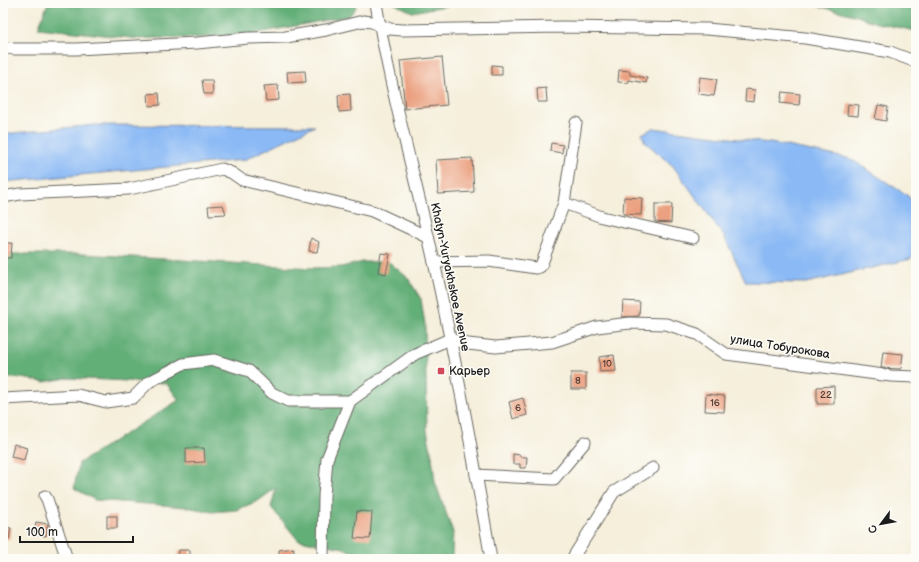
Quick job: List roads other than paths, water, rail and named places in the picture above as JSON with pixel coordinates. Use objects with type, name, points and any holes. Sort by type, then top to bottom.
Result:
[{"type":"street","name":"Khatyn-Yuryakhskoe Avenue","points":[[376,3],[379,24],[434,262],[450,340],[476,475],[490,559]]},
{"type":"street","points":[[3,47],[13,49],[69,49],[286,37],[326,30],[363,21],[379,24],[390,29],[402,30],[562,27],[708,29],[805,38],[890,52],[916,62]]},
{"type":"street","points":[[434,262],[489,261],[536,268],[540,267],[564,204],[576,123]]},
{"type":"street","points":[[3,197],[20,194],[130,189],[222,169],[232,173],[242,180],[372,211],[428,238]]},
{"type":"street","points":[[564,204],[602,218],[693,238]]},
{"type":"street","name":"улица Тобурокова","points":[[450,340],[468,344],[496,347],[552,342],[597,327],[630,323],[666,324],[697,334],[726,354],[891,376],[916,377]]},
{"type":"street","points":[[323,559],[324,496],[327,459],[350,400],[415,354],[450,340]]},
{"type":"street","points":[[3,399],[78,395],[106,402],[133,398],[149,382],[183,364],[214,360],[249,371],[272,393],[288,401],[350,400]]},
{"type":"street","points":[[476,475],[554,479],[585,442]]},
{"type":"street","points":[[572,559],[614,492],[654,468]]},
{"type":"street","points":[[45,496],[48,499],[67,559]]},
{"type":"water","points":[[95,125],[315,126],[244,160],[3,182],[3,134]]},
{"type":"water","points":[[653,128],[777,144],[851,159],[908,196],[916,206],[916,253],[911,259],[806,283],[746,282],[724,236],[673,166],[645,142],[642,134]]},
{"type":"place","name":"Карьер","points":[[441,371]]}]
